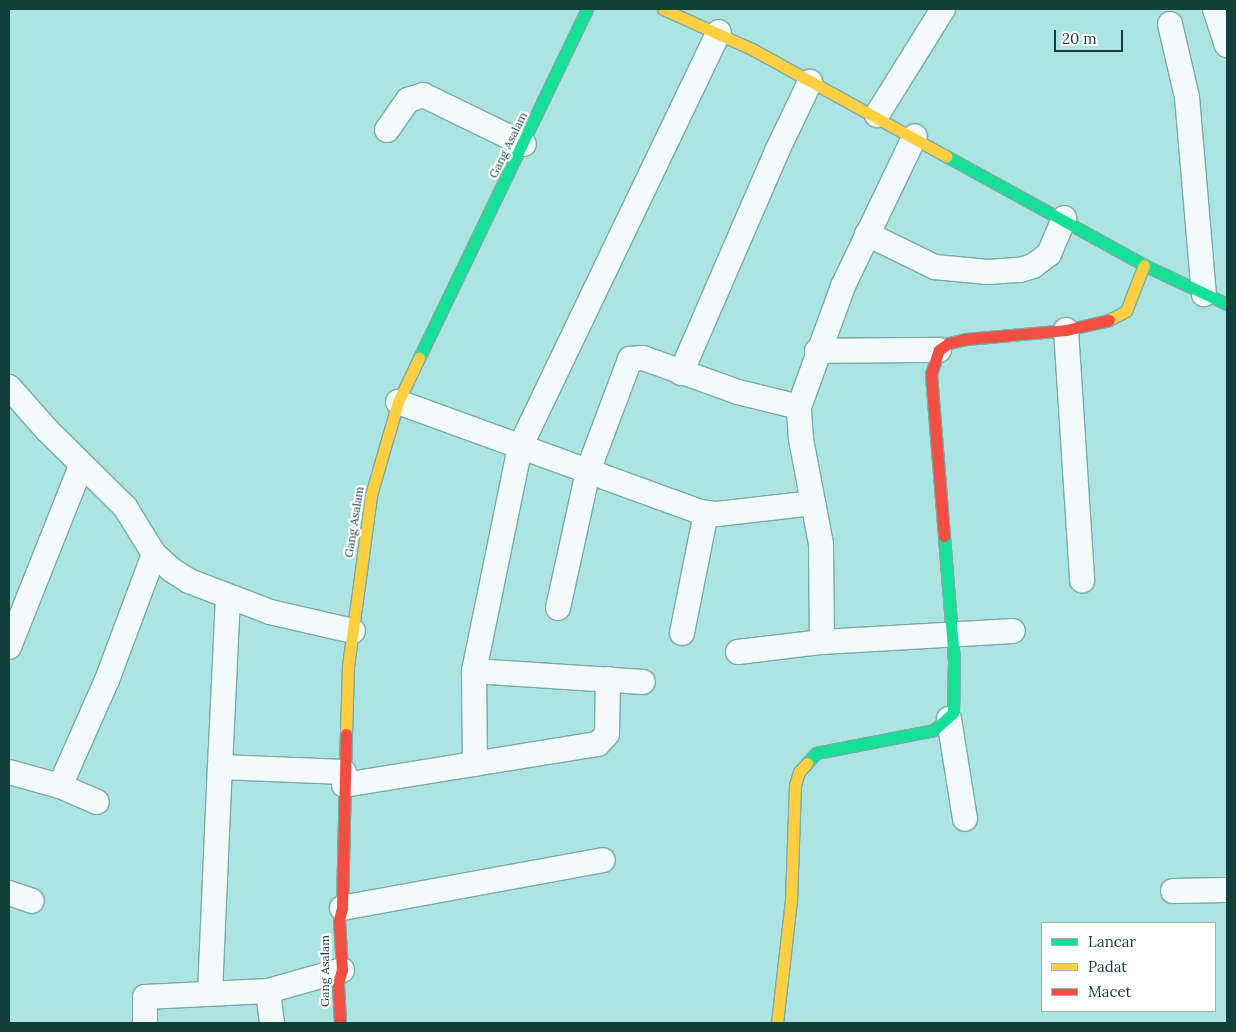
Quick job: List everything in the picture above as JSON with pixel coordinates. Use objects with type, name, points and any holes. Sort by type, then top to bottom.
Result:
[{"type":"street","name":"Gang Asalam","points":[[340,1023],[338,983],[342,970],[338,920],[342,908],[348,666],[371,495],[398,402],[524,144],[587,9]]},
{"type":"street","points":[[663,9],[718,32],[810,82],[877,115],[1064,218],[1144,265],[1227,304]]},
{"type":"street","points":[[877,115],[943,9]]},
{"type":"street","points":[[1214,9],[1227,45]]},
{"type":"street","points":[[1170,24],[1186,97],[1204,294]]},
{"type":"street","points":[[475,764],[474,671],[520,447],[718,32]]},
{"type":"street","points":[[681,373],[776,153],[810,82]]},
{"type":"street","points":[[386,130],[408,100],[423,95],[524,144]]},
{"type":"street","points":[[822,642],[821,544],[801,439],[799,407],[817,351],[867,234],[914,136]]},
{"type":"street","points":[[867,234],[935,267],[988,272],[1020,270],[1034,266],[1049,254],[1064,218]]},
{"type":"street","points":[[817,351],[938,350],[949,343],[966,339],[1066,330],[1123,315],[1144,265]]},
{"type":"street","points":[[1066,330],[1082,580]]},
{"type":"street","points":[[938,350],[931,374],[951,632],[954,705],[949,719],[965,819]]},
{"type":"street","points":[[558,608],[588,471],[628,361],[634,357],[643,358],[738,392],[799,407]]},
{"type":"street","points":[[9,387],[81,466],[125,507],[154,554],[189,581],[270,612],[353,631]]},
{"type":"street","points":[[398,402],[706,512],[813,504]]},
{"type":"street","points":[[9,646],[81,466]]},
{"type":"street","points":[[682,634],[706,512]]},
{"type":"street","points":[[60,786],[107,680],[154,554]]},
{"type":"street","points":[[210,993],[228,597]]},
{"type":"street","points":[[738,652],[822,642],[951,632],[1013,631]]},
{"type":"street","points":[[474,671],[644,682]]},
{"type":"street","points":[[220,768],[344,779],[475,764],[602,741],[607,734],[608,679]]},
{"type":"street","points":[[777,1023],[792,900],[795,785],[802,766],[816,753],[934,730],[949,719]]},
{"type":"street","points":[[9,772],[60,786],[96,802]]},
{"type":"street","points":[[342,908],[602,860]]},
{"type":"street","points":[[1173,891],[1227,890]]},
{"type":"street","points":[[9,893],[32,901]]},
{"type":"street","points":[[145,1023],[145,996],[268,991],[342,970]]},
{"type":"street","points":[[268,991],[272,1023]]},
{"type":"traffic: fast","points":[[419,358],[587,9]]},
{"type":"traffic: fast","points":[[946,156],[1144,265],[1227,304]]},
{"type":"traffic: fast","points":[[807,763],[816,753],[934,730],[953,713],[954,661],[944,536]]},
{"type":"traffic: slow","points":[[663,9],[752,49],[946,156]]},
{"type":"traffic: slow","points":[[1109,320],[1126,311],[1144,265]]},
{"type":"traffic: slow","points":[[346,734],[348,666],[371,495],[398,402],[419,358]]},
{"type":"traffic: slow","points":[[777,1023],[791,900],[795,785],[799,772],[807,763]]},
{"type":"traffic: jam","points":[[944,536],[931,374],[939,350],[949,343],[966,339],[1066,330],[1109,320]]},
{"type":"traffic: jam","points":[[340,1023],[338,983],[342,970],[339,920],[342,908],[346,734]]}]
